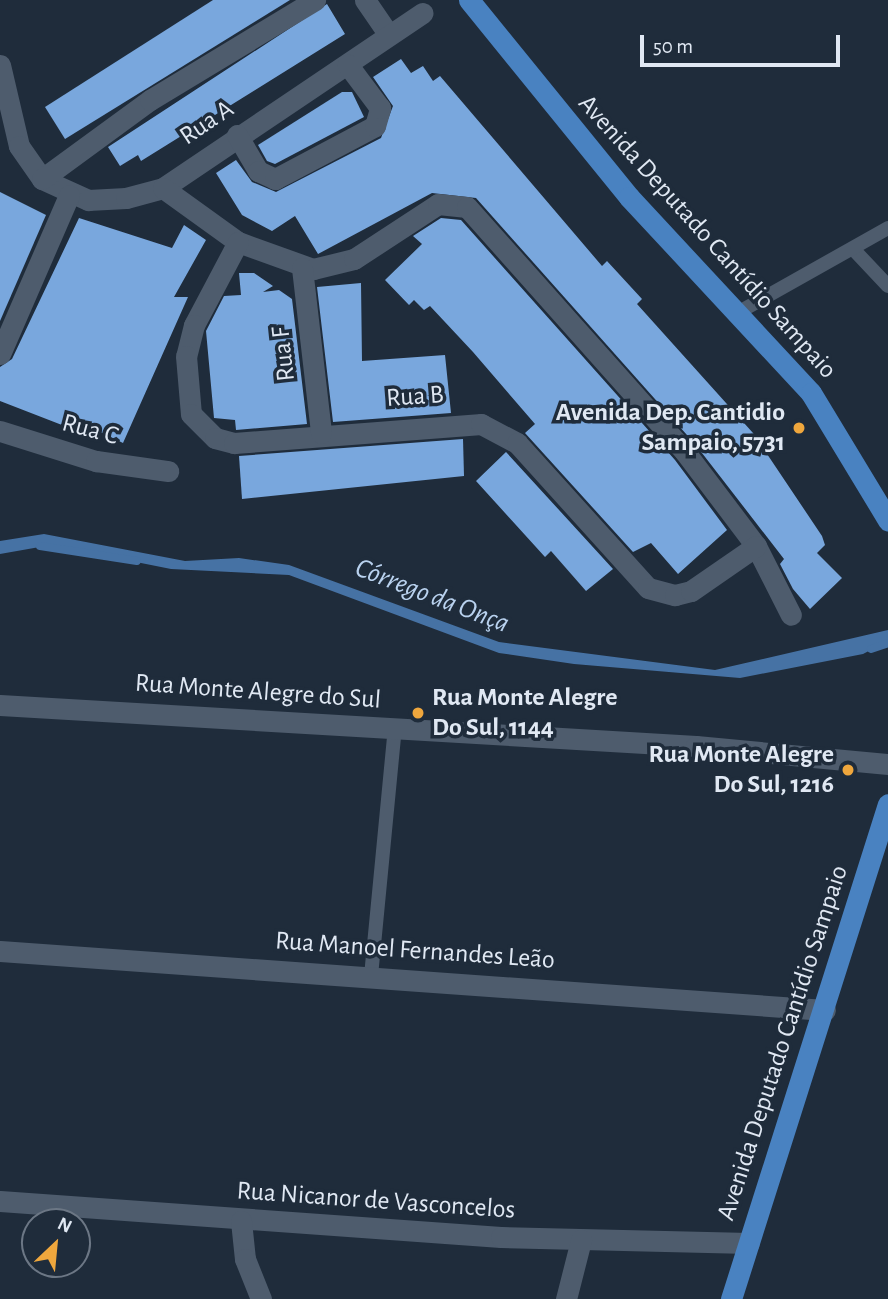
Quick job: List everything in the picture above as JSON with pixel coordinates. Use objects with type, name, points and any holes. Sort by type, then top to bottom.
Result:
[{"type":"main road","name":"Avenida Deputado Cantídio Sampaio","points":[[469,0],[629,197],[740,312],[811,393],[888,520]]},
{"type":"main road","name":"Avenida Deputado Cantídio Sampaio","points":[[731,1299],[825,1010],[888,804]]},
{"type":"street","name":"Rua A","points":[[42,179],[150,100],[315,0]]},
{"type":"street","points":[[365,0],[390,35]]},
{"type":"street","name":"Rua A","points":[[0,65],[19,146],[42,179],[69,195],[104,200],[163,188],[237,135],[348,65],[422,13]]},
{"type":"street","points":[[237,135],[258,171],[275,179],[375,126],[380,108],[348,65]]},
{"type":"street","points":[[163,188],[238,242],[302,268],[354,259],[438,204],[467,207],[685,452],[756,546],[791,615]]},
{"type":"street","points":[[0,354],[69,195]]},
{"type":"street","name":"Rua B","points":[[238,242],[194,325],[184,379],[191,414],[199,428],[234,443],[464,422],[499,431],[539,465],[637,579],[661,593],[691,591],[756,546]]},
{"type":"street","name":"Rua F","points":[[302,268],[321,433]]},
{"type":"street","name":"Rua C","points":[[0,431],[96,461],[168,471]]},
{"type":"street","name":"Rua Monte Alegre do Sul","points":[[0,705],[395,729],[888,764]]},
{"type":"street","name":"Rua Manoel Fernandes Leão","points":[[0,951],[825,1010]]},
{"type":"street","name":"Rua Nicanor de Vasconcelos","points":[[0,1201],[241,1221],[581,1240],[749,1243]]},
{"type":"street","points":[[241,1221],[245,1259],[261,1299]]},
{"type":"street","points":[[566,1299],[581,1240]]},
{"type":"lane","points":[[740,312],[855,251],[888,228]]},
{"type":"lane","points":[[855,251],[888,286]]},
{"type":"lane","points":[[370,976],[395,729]]},
{"type":"water","points":[[44,534],[185,561],[239,558],[289,565],[499,642],[715,670],[888,630],[888,641],[863,654],[740,678],[574,664],[499,653],[289,575],[171,569],[51,545],[0,554],[0,541]]},
{"type":"building","points":[[213,0],[290,0],[65,139],[45,107]]},
{"type":"building","points":[[327,4],[345,34],[141,161],[138,155],[120,166],[108,147]]},
{"type":"building","points":[[401,59],[411,73],[423,66],[433,81],[440,76],[602,266],[607,261],[642,299],[637,304],[753,433],[822,536],[825,545],[817,553],[842,578],[810,609],[793,589],[780,564],[784,559],[695,444],[476,198],[432,193],[318,254],[295,216],[272,231],[242,215],[216,173],[236,160],[252,182],[276,192],[381,138],[393,106],[373,77]]},
{"type":"building","points":[[342,92],[352,92],[364,117],[275,164],[267,161],[258,145]]},
{"type":"building","points":[[0,192],[46,215],[0,321]]},
{"type":"building","points":[[79,218],[172,248],[184,225],[206,240],[174,297],[188,297],[123,443],[84,424],[80,432],[0,401],[0,367],[12,359]]},
{"type":"building","points":[[441,218],[461,220],[675,460],[727,530],[678,574],[651,543],[633,552],[525,433],[535,424],[473,352],[430,306],[424,310],[414,300],[409,305],[385,280],[422,244],[413,236]]},
{"type":"building","points":[[239,273],[254,273],[273,286],[263,292],[279,290],[292,299],[307,424],[236,430],[235,420],[214,418],[206,331],[224,296],[241,295]]},
{"type":"building","points":[[361,283],[362,361],[445,355],[451,413],[333,422],[317,287]]},
{"type":"building","points":[[463,439],[464,476],[242,499],[239,456]]},
{"type":"building","points":[[506,452],[613,569],[586,591],[551,551],[545,557],[476,481]]},
{"type":"waterway","name":"Córrego da Onça","points":[[40,546],[137,561]]},
{"type":"waterway","name":"Córrego da Onça","points":[[871,649],[888,643]]},
{"type":"place","name":"Avenida Dep. Cantidio Sampaio, 5731","points":[[799,428]]},
{"type":"place","name":"Rua Monte Alegre Do Sul, 1144","points":[[418,713]]},
{"type":"place","name":"Rua Monte Alegre Do Sul, 1216","points":[[848,770]]}]
